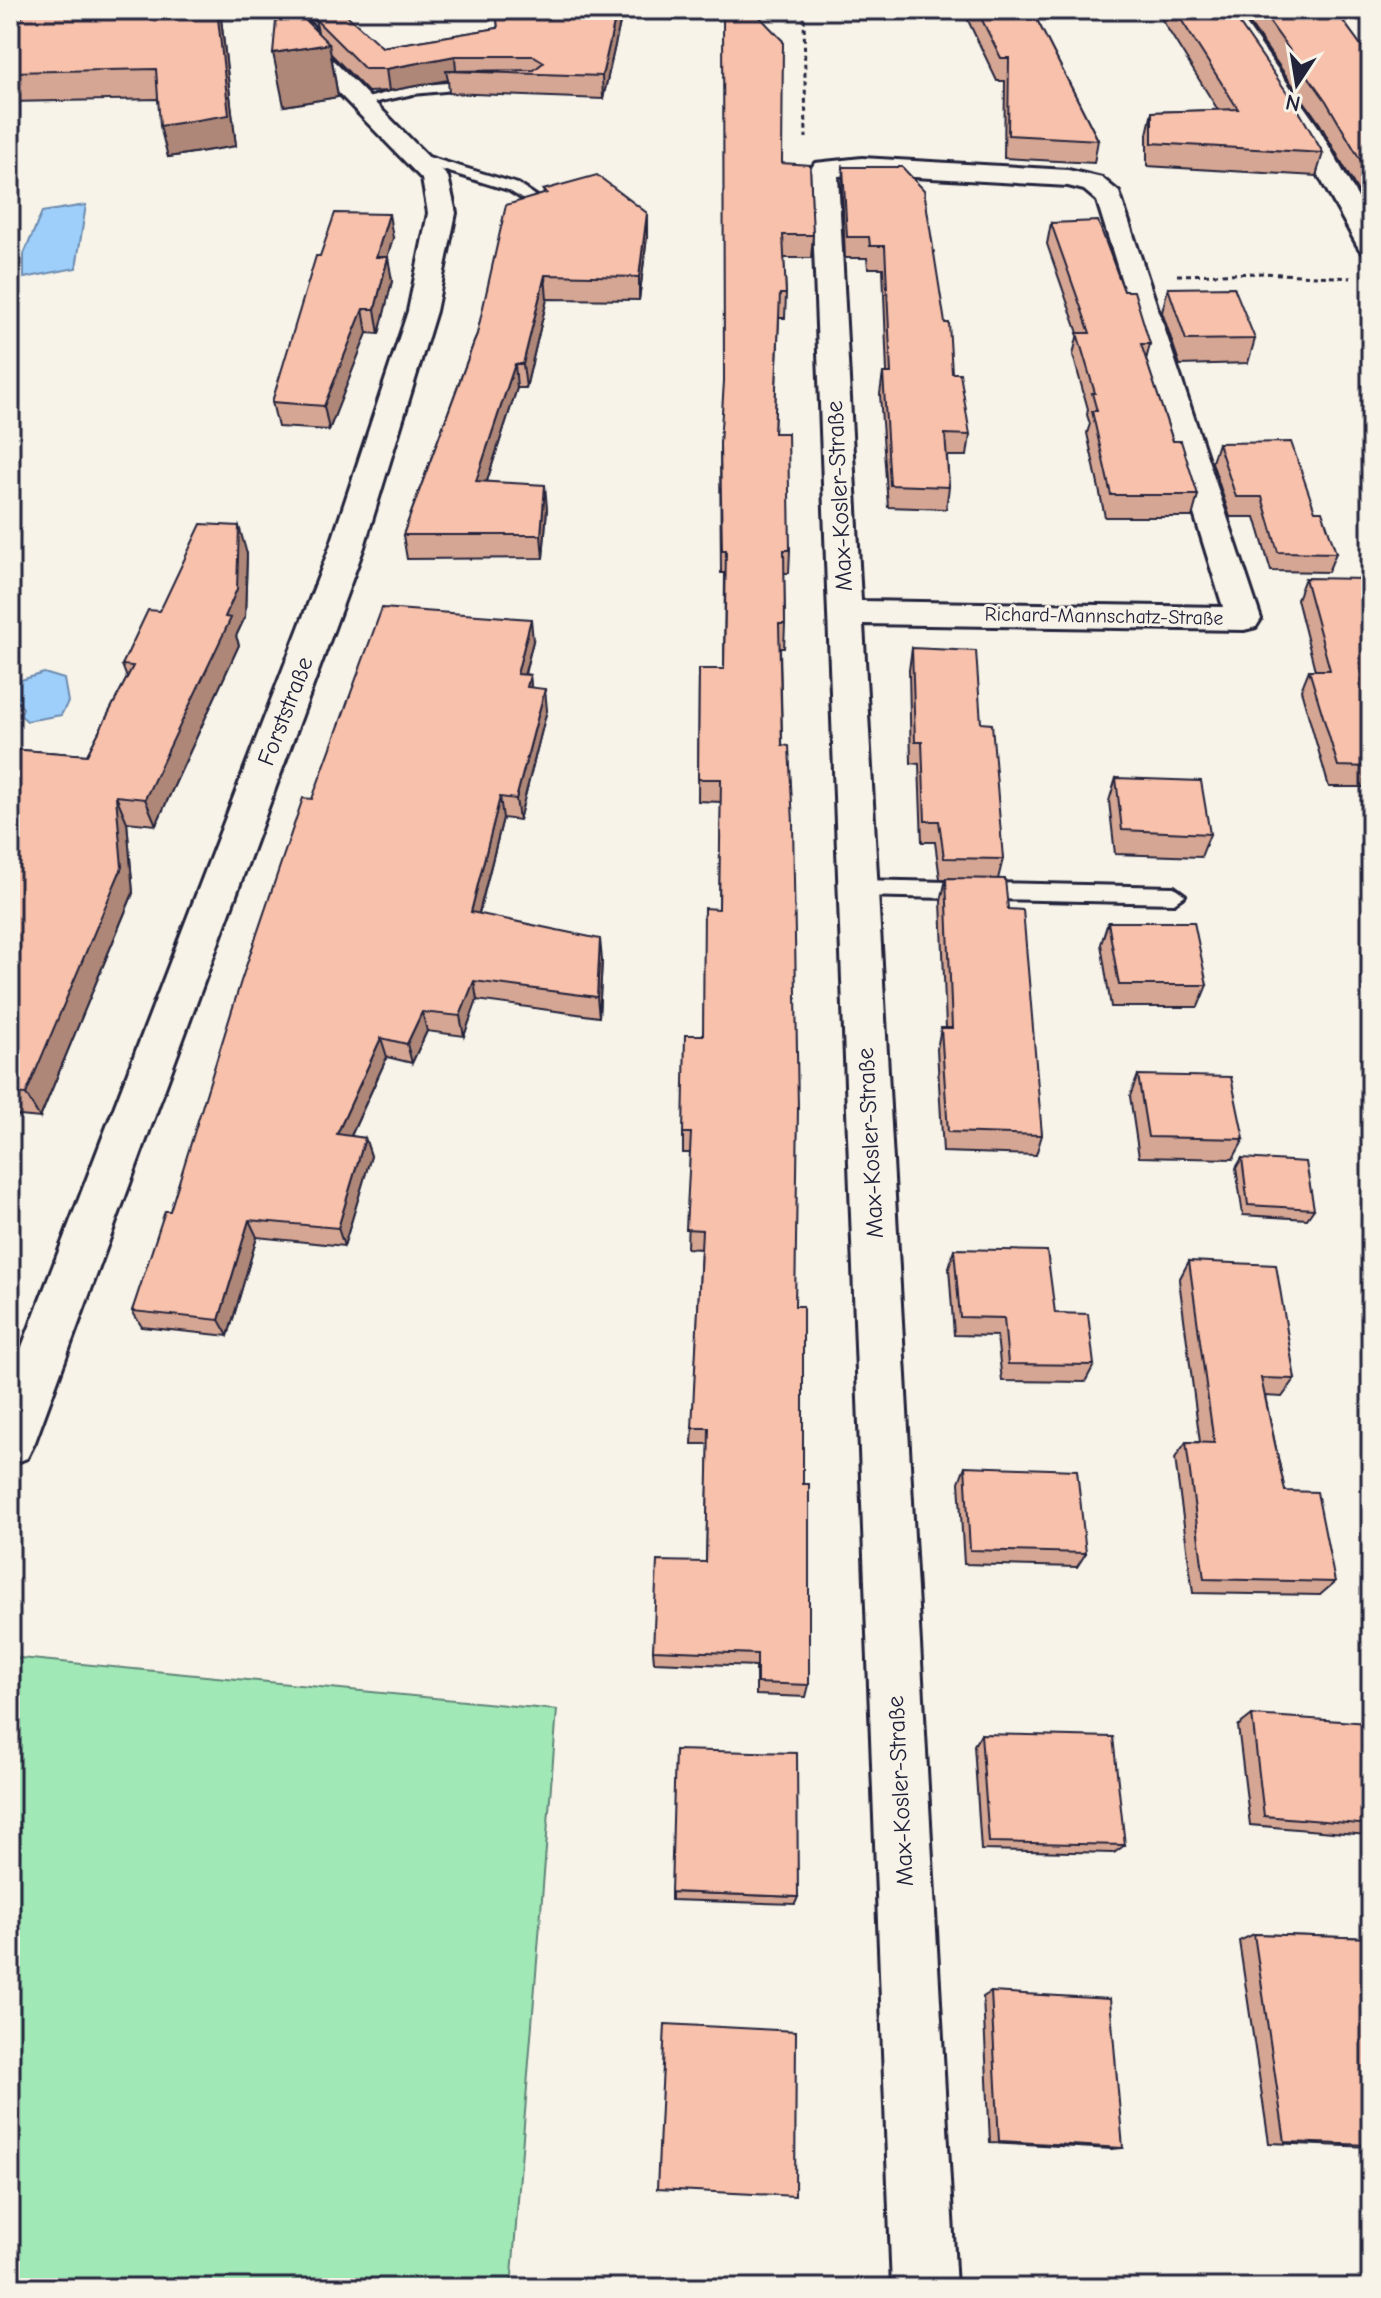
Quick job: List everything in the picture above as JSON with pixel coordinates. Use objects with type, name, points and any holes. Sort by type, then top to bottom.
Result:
[{"type":"main road","points":[[298,10],[332,10]]},
{"type":"street","name":"Forststraße","points":[[10,1442],[347,547],[417,326],[442,213],[435,177],[363,101],[305,46],[301,25],[306,10]]},
{"type":"street","points":[[1224,10],[1304,125],[1371,245]]},
{"type":"street","name":"Richard-Mannschatz-Straße","points":[[824,169],[862,166],[1068,178],[1093,184],[1109,198],[1244,619],[844,612]]},
{"type":"street","name":"Max-Kosler-Straße","points":[[824,169],[924,2288]]},
{"type":"lane","points":[[363,101],[413,90],[494,84]]},
{"type":"lane","points":[[415,157],[489,178],[544,206]]},
{"type":"lane","points":[[858,888],[1174,895]]},
{"type":"path","points":[[800,10],[804,30],[806,157],[824,169]]},
{"type":"path","points":[[914,17],[958,13]]},
{"type":"path","points":[[1132,276],[1264,273],[1356,278]]},
{"type":"green space","points":[[10,1657],[557,1710],[511,2288],[10,2288]]},
{"type":"water","points":[[86,205],[76,268],[24,278],[24,254],[42,212]]},
{"type":"water","points":[[44,673],[64,679],[68,702],[61,715],[27,721],[20,715],[23,708],[12,696],[11,687],[21,680]]},
{"type":"building","points":[[28,10],[217,10],[229,115],[160,126],[156,69],[10,72],[10,30]]},
{"type":"building","points":[[277,10],[295,10],[329,44],[273,53]]},
{"type":"building","points":[[314,10],[341,10],[382,47],[498,28],[496,10],[617,10],[602,76],[446,71],[534,70],[544,62],[534,56],[455,56],[386,69],[365,69],[316,20]]},
{"type":"building","points":[[723,10],[753,10],[783,41],[782,163],[810,165],[813,235],[783,235],[786,294],[780,294],[774,433],[788,433],[790,550],[784,550],[785,624],[779,624],[782,745],[789,746],[793,823],[798,1108],[795,1306],[803,1306],[803,1484],[809,1484],[809,1685],[757,1683],[757,1654],[653,1650],[657,1561],[706,1562],[709,1428],[692,1428],[702,1230],[686,1229],[691,1133],[683,1133],[685,1035],[703,1035],[704,908],[719,909],[721,779],[698,779],[699,669],[724,669],[726,550],[722,550],[720,444],[724,381]]},
{"type":"building","points":[[977,10],[1032,10],[1098,140],[1008,135],[1009,58],[1001,58]]},
{"type":"building","points":[[1175,10],[1230,10],[1295,104],[1323,153],[1152,143],[1152,112],[1238,109]]},
{"type":"building","points":[[1261,10],[1335,10],[1371,59],[1371,178],[1326,101]]},
{"type":"building","points":[[843,167],[902,167],[924,190],[945,323],[949,323],[952,373],[960,373],[970,435],[945,434],[949,487],[890,485],[883,373],[891,373],[885,246],[870,246],[869,237],[847,237]]},
{"type":"building","points":[[597,175],[647,213],[639,277],[545,275],[523,364],[515,364],[476,481],[545,485],[541,535],[403,535],[477,334],[506,205],[547,193],[543,190]]},
{"type":"building","points":[[335,213],[389,214],[376,257],[388,257],[375,309],[363,309],[324,406],[272,402],[316,256],[320,256]]},
{"type":"building","points":[[1098,221],[1124,291],[1134,291],[1150,344],[1141,344],[1173,441],[1181,441],[1198,495],[1111,495],[1092,411],[1097,411],[1092,393],[1095,393],[1077,333],[1090,333],[1051,223]]},
{"type":"building","points":[[1234,287],[1255,339],[1186,340],[1168,288]]},
{"type":"building","points":[[1291,442],[1315,511],[1322,511],[1336,553],[1278,552],[1262,497],[1236,497],[1218,443]]},
{"type":"building","points":[[201,524],[239,526],[237,589],[225,617],[231,618],[145,799],[116,796],[122,867],[26,1094],[10,1093],[10,749],[87,755],[133,666],[122,665],[148,610],[160,611]]},
{"type":"building","points":[[1305,578],[1367,579],[1371,593],[1371,767],[1338,766],[1309,670],[1330,670]]},
{"type":"building","points":[[382,608],[531,619],[517,674],[530,675],[527,687],[545,689],[516,799],[500,797],[471,912],[600,939],[597,997],[474,981],[460,1016],[422,1012],[407,1044],[381,1038],[337,1134],[365,1138],[338,1228],[249,1220],[219,1320],[132,1311],[165,1211],[170,1211],[241,981],[303,798],[312,799]]},
{"type":"building","points":[[912,648],[976,651],[981,723],[992,724],[1003,859],[944,858],[939,821],[925,821],[922,742],[915,742]]},
{"type":"building","points":[[1116,778],[1201,781],[1210,834],[1122,830]]},
{"type":"building","points":[[946,878],[1005,879],[1008,909],[1023,910],[1042,1135],[948,1132],[941,1028],[952,1028]]},
{"type":"building","points":[[1108,922],[1194,922],[1207,985],[1119,985]]},
{"type":"building","points":[[1138,1075],[1231,1077],[1244,1139],[1148,1137]]},
{"type":"building","points":[[1242,1158],[1306,1162],[1314,1209],[1248,1205]]},
{"type":"building","points":[[954,1249],[1047,1251],[1055,1313],[1088,1314],[1094,1365],[1008,1364],[1004,1318],[960,1317]]},
{"type":"building","points":[[1189,1261],[1276,1265],[1295,1379],[1261,1378],[1285,1491],[1317,1492],[1335,1582],[1204,1579],[1186,1442],[1214,1443]]},
{"type":"building","points":[[965,1466],[1077,1470],[1086,1553],[970,1550]]},
{"type":"building","points":[[1252,1715],[1369,1723],[1371,1825],[1264,1816]]},
{"type":"building","points":[[981,1734],[1113,1737],[1125,1845],[989,1842]]},
{"type":"building","points":[[675,1750],[797,1753],[798,1897],[671,1892]]},
{"type":"building","points":[[1254,1934],[1371,1938],[1371,2145],[1285,2142]]},
{"type":"building","points":[[991,1992],[1110,1999],[1123,2148],[999,2141]]},
{"type":"building","points":[[665,2024],[796,2031],[795,2196],[657,2189]]},
{"type":"waterway","points":[[10,80],[16,87],[16,116],[10,126]]}]
